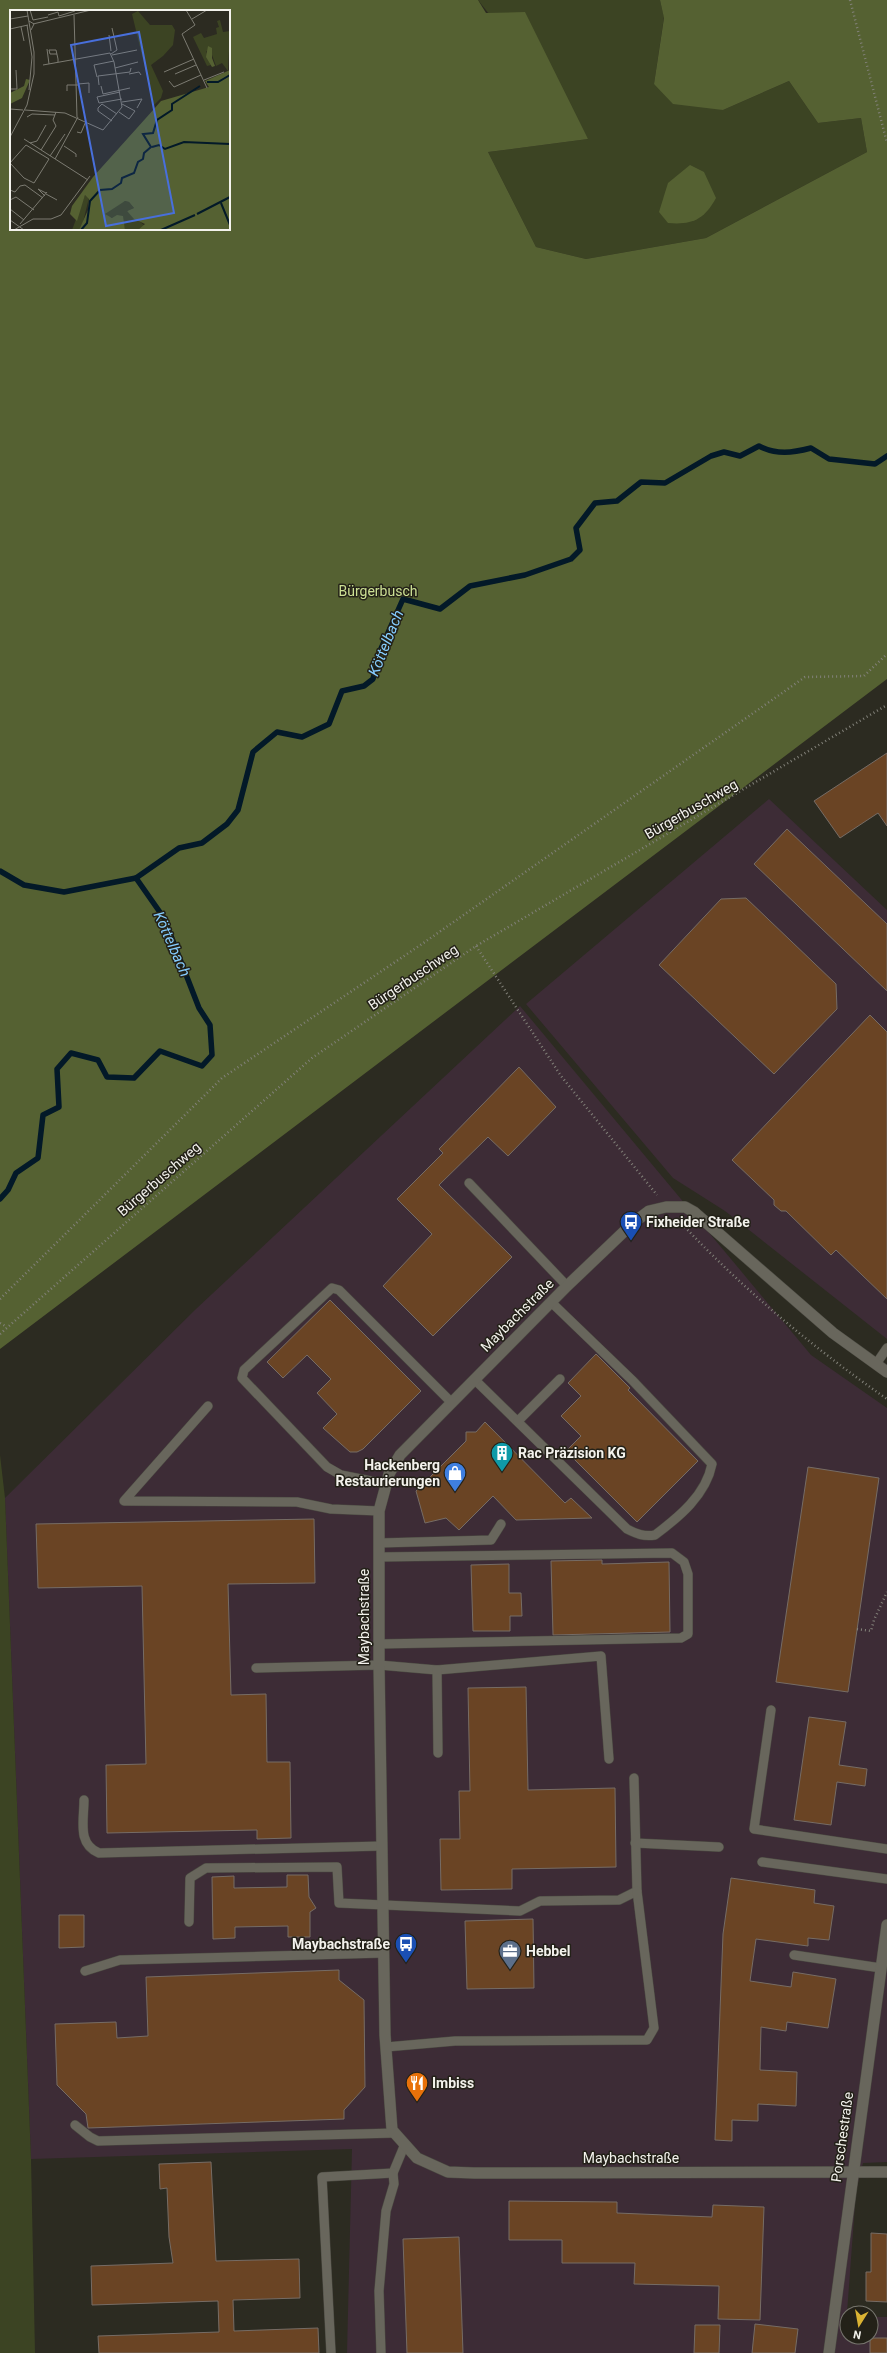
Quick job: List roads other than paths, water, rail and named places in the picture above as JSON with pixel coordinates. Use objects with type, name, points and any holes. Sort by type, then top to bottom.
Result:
[{"type":"street","name":"Maybachstraße","points":[[876,1364],[833,1332],[702,1218],[685,1207],[666,1206],[649,1211],[633,1223],[567,1286],[400,1455],[389,1474],[379,1511],[379,1665],[386,2047],[392,2130],[417,2158],[448,2172],[887,2172]]},
{"type":"street","points":[[876,1364],[887,1372]]},
{"type":"street","name":"Porschestraße","points":[[830,2353],[887,1925]]},
{"type":"lane","points":[[469,1183],[567,1286]]},
{"type":"lane","points":[[386,1484],[341,1474],[327,1467],[242,1378],[244,1370],[332,1288],[339,1290],[452,1402]]},
{"type":"lane","points":[[475,1380],[627,1529],[636,1534],[647,1537],[655,1535],[695,1500],[709,1476],[712,1464],[702,1452],[552,1302]]},
{"type":"lane","points":[[876,1364],[887,1348]]},
{"type":"lane","points":[[518,1421],[560,1379]]},
{"type":"lane","points":[[208,1406],[124,1501],[296,1502],[331,1509],[379,1511]]},
{"type":"lane","points":[[379,1543],[491,1540],[501,1524]]},
{"type":"lane","points":[[379,1557],[672,1553],[684,1562],[688,1574],[688,1634],[681,1638],[379,1644]]},
{"type":"lane","points":[[256,1668],[379,1665],[438,1670],[602,1656],[609,1759]]},
{"type":"lane","points":[[438,1670],[438,1753]]},
{"type":"lane","points":[[771,1710],[754,1828],[887,1849]]},
{"type":"lane","points":[[386,2047],[455,2041],[647,2040],[654,2028],[637,1891],[634,1778]]},
{"type":"lane","points":[[84,1800],[84,1841],[90,1849],[99,1853],[382,1846]]},
{"type":"lane","points":[[635,1843],[719,1847]]},
{"type":"lane","points":[[762,1862],[887,1879]]},
{"type":"lane","points":[[189,1922],[190,1878],[206,1868],[337,1867],[339,1903],[520,1910],[540,1901],[619,1900],[637,1891]]},
{"type":"lane","points":[[85,1971],[120,1960],[384,1954]]},
{"type":"lane","points":[[794,1955],[881,1968]]},
{"type":"lane","points":[[75,2125],[90,2137],[98,2141],[395,2133]]},
{"type":"lane","points":[[381,2353],[379,2291],[386,2211],[394,2184],[393,2172],[405,2144]]},
{"type":"lane","points":[[331,2353],[322,2177],[393,2172]]},
{"type":"waterway","name":"Köttelbach","points":[[0,1199],[8,1190],[16,1173],[38,1158],[43,1115],[59,1107],[57,1069],[71,1053],[98,1060],[107,1077],[134,1078],[160,1051],[202,1066],[212,1055],[210,1025],[199,1008],[164,918],[136,878],[179,848],[202,843],[227,824],[238,810],[253,752],[277,732],[302,737],[329,724],[342,691],[364,686],[373,679],[379,653],[403,599],[440,609],[470,586],[525,575],[571,559],[580,550],[576,528],[595,503],[617,501],[641,482],[665,483],[711,456],[724,452],[740,456],[759,446],[778,452],[797,451],[811,448],[829,459],[875,464],[887,456]]},
{"type":"waterway","points":[[0,871],[24,885],[64,892],[136,878]]},
{"type":"place","name":"Fixheider Straße","points":[[631,1242]]},
{"type":"place","name":"Rac Präzision KG","points":[[502,1472]]},
{"type":"place","name":"Hackenberg Restaurierungen","points":[[455,1492]]},
{"type":"place","name":"Maybachstraße","points":[[406,1964]]},
{"type":"place","name":"Hebbel","points":[[510,1970]]},
{"type":"place","name":"Imbiss","points":[[417,2102]]},
{"type":"park label","name":"Bürgerbusch","points":[[378,591]]}]
